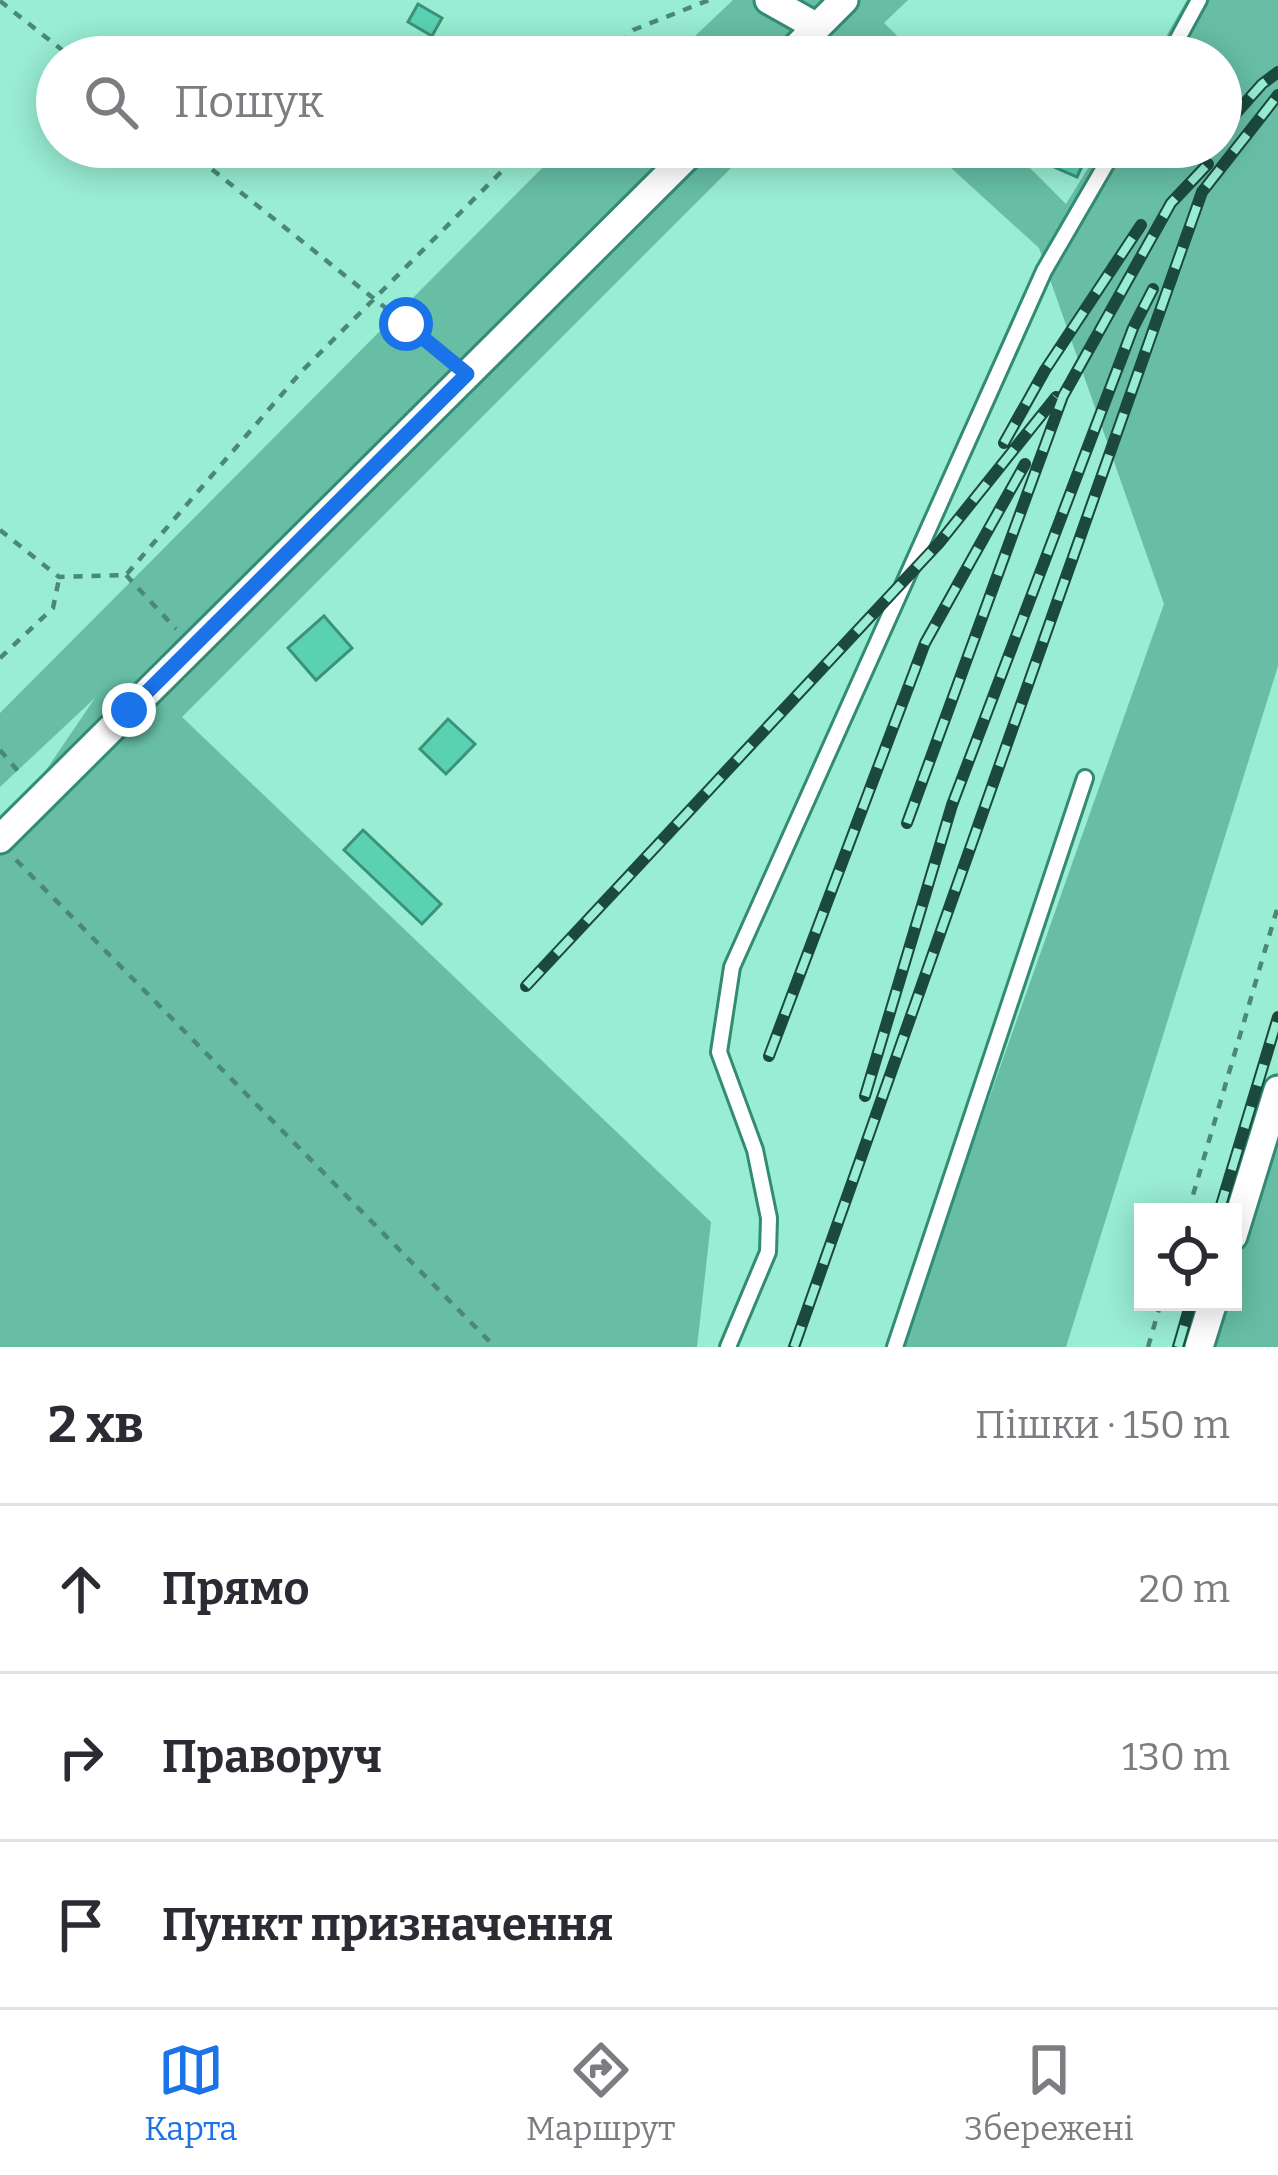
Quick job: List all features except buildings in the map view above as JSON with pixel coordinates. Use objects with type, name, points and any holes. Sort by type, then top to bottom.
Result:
[{"type":"street","points":[[769,0],[817,27]]},
{"type":"street","points":[[808,36],[844,0]]},
{"type":"street","points":[[5,846],[34,804],[675,168]]},
{"type":"street","points":[[1242,1207],[1278,1090]]},
{"type":"street","points":[[1199,1347],[1210,1311]]},
{"type":"lane","points":[[1179,36],[1199,0]]},
{"type":"lane","points":[[728,1347],[768,1252],[769,1218],[754,1150],[719,1052],[732,967],[1044,271],[1104,168]]},
{"type":"lane","points":[[895,1347],[1084,778]]},
{"type":"path","points":[[628,36],[709,0]]},
{"type":"path","points":[[0,1],[44,36]]},
{"type":"path","points":[[210,168],[467,374]]},
{"type":"path","points":[[0,530],[59,577],[127,575],[302,371],[505,168]]},
{"type":"path","points":[[127,575],[193,647]]},
{"type":"path","points":[[0,658],[53,608],[59,577]]},
{"type":"path","points":[[0,750],[22,776],[34,804]]},
{"type":"path","points":[[5,846],[495,1347]]},
{"type":"path","points":[[1191,1203],[1278,906]]},
{"type":"path","points":[[1148,1347],[1158,1311]]},
{"type":"green space","points":[[733,0],[908,0],[884,23],[897,36],[695,36]]},
{"type":"green space","points":[[1187,0],[1278,0],[1278,666],[1066,1347],[901,1347],[1164,604],[1039,248],[951,168],[1030,168],[1066,204],[1088,168],[1242,168],[1242,36],[1166,36]]},
{"type":"green space","points":[[542,168],[731,168],[182,717],[711,1222],[697,1347],[0,1347],[0,838],[95,698],[0,787],[0,713]]},
{"type":"green space","points":[[1278,1097],[1278,1347],[1200,1347],[1211,1311],[1242,1311],[1242,1213]]},
{"type":"railway","points":[[1242,106],[1278,72]]},
{"type":"railway","points":[[1242,141],[1278,95]]},
{"type":"railway","points":[[907,823],[1063,396],[1171,203],[1204,168]]},
{"type":"railway","points":[[794,1347],[1202,192],[1221,168]]},
{"type":"railway","points":[[1004,443],[1045,370],[1141,225]]},
{"type":"railway","points":[[865,1096],[952,805],[1133,328],[1153,289]]},
{"type":"railway","points":[[526,986],[939,543],[1056,397]]},
{"type":"railway","points":[[769,1056],[925,643],[1025,464]]},
{"type":"railway","points":[[1222,1203],[1278,1017]]},
{"type":"railway","points":[[1178,1347],[1188,1311]]},
{"type":"route","points":[[129,710],[467,374],[406,324]]}]
